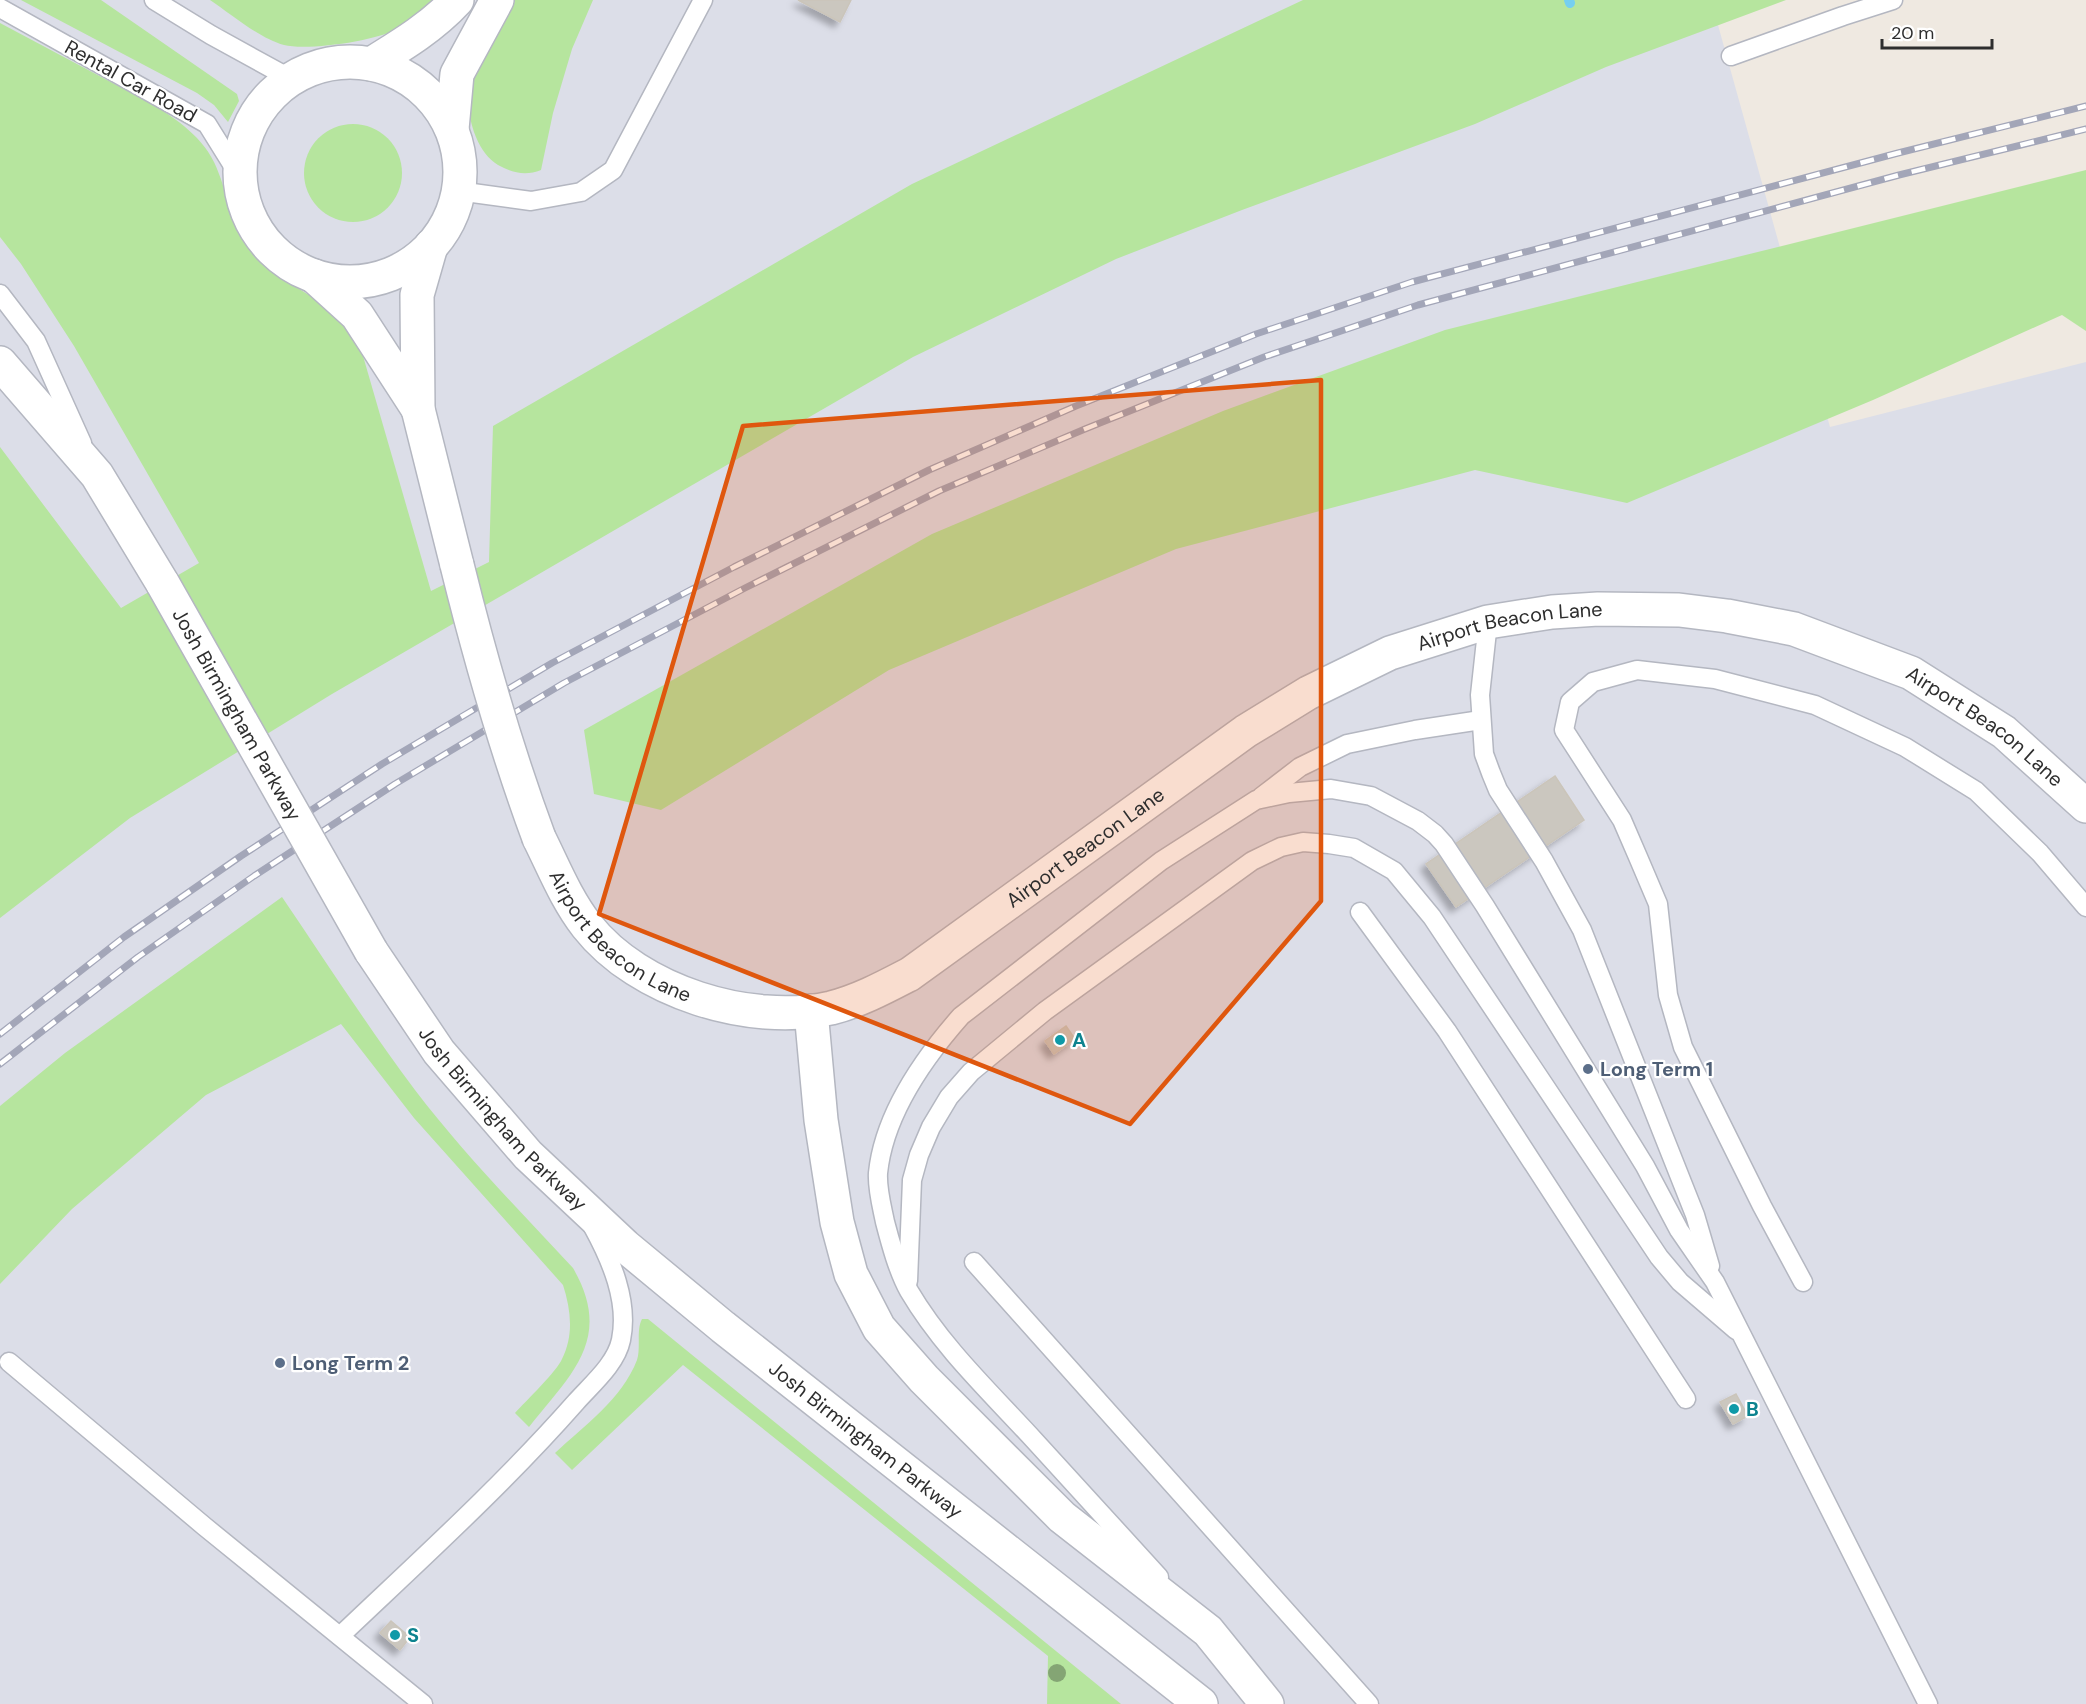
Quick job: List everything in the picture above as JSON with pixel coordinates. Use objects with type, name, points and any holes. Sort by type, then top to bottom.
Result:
[{"type":"street","points":[[371,64],[417,35],[441,16],[456,0]]},
{"type":"street","points":[[452,129],[432,99],[405,76],[358,62],[330,63],[316,67],[291,79],[269,98],[253,122],[243,148],[240,177],[246,209],[262,238],[285,261],[314,276],[345,282],[377,279],[406,266],[431,246],[449,221],[458,191],[459,159],[452,129],[457,74],[497,0]]},
{"type":"street","name":"Airport Beacon Lane","points":[[431,246],[417,295],[418,409],[484,673],[515,773],[540,838],[565,892],[588,927],[628,964],[678,990],[709,1002],[747,1011],[785,1013],[811,1011],[855,1000],[910,974],[1246,731],[1308,693],[1390,653],[1488,622],[1552,612],[1598,609],[1679,610],[1727,616],[1794,629],[1911,673],[2004,732],[2086,806]]},
{"type":"street","name":"Airport Beacon Lane","points":[[314,276],[357,315],[418,409]]},
{"type":"street","name":"Josh Birmingham Parkway","points":[[0,363],[97,475],[163,585],[371,951],[439,1052],[528,1155],[625,1246],[723,1327],[1201,1704]]},
{"type":"street","points":[[811,1011],[821,1120],[837,1222],[851,1274],[879,1328],[924,1379],[1062,1516],[1208,1631],[1268,1704]]},
{"type":"lane","points":[[154,0],[211,35],[291,79]]},
{"type":"lane","points":[[458,191],[531,201],[581,192],[613,170],[703,0]]},
{"type":"lane","points":[[1731,56],[1893,0]]},
{"type":"lane","name":"Rental Car Road","points":[[0,8],[207,124],[240,177]]},
{"type":"lane","points":[[0,294],[36,341],[97,475]]},
{"type":"lane","points":[[1488,622],[1480,695],[1484,754],[1498,790],[1545,861],[1582,930],[1695,1215],[1715,1282]]},
{"type":"lane","points":[[1803,1282],[1762,1206],[1683,1047],[1668,995],[1658,904],[1622,820],[1564,730],[1570,702],[1593,681],[1637,670],[1716,680],[1815,705],[1905,747],[1976,791],[2040,854],[2086,907]]},
{"type":"lane","points":[[1208,1631],[940,1337],[908,1289],[891,1245],[881,1206],[878,1176],[882,1148],[896,1111],[916,1074],[937,1043],[961,1016],[1056,940],[1161,861],[1256,800],[1300,767],[1347,744],[1481,720]]},
{"type":"lane","points":[[1256,800],[1289,793],[1331,789],[1371,796],[1418,821],[1435,834],[1485,906],[1645,1166],[1679,1230],[1715,1282],[1928,1704]]},
{"type":"lane","points":[[908,1289],[912,1180],[916,1163],[931,1127],[949,1097],[971,1072],[1045,1011],[1252,861],[1281,847],[1303,842],[1354,848],[1394,871],[1415,895],[1463,962],[1659,1257],[1680,1282],[1742,1335]]},
{"type":"lane","points":[[1360,912],[1447,1031],[1686,1399]]},
{"type":"lane","points":[[340,1636],[542,1441],[615,1356],[621,1342],[624,1321],[621,1298],[598,1236],[580,1204]]},
{"type":"lane","points":[[974,1262],[1369,1704]]},
{"type":"lane","points":[[9,1362],[423,1704]]},
{"type":"highlighted area","points":[[1321,380],[1321,901],[1130,1124],[599,914],[743,426]]},
{"type":"shaded area","points":[[0,0],[1711,0],[1830,427],[2086,362],[2086,1704],[0,1704]]},
{"type":"green space","points":[[21,0],[101,0],[237,94],[239,101],[228,122],[214,105],[197,93]]},
{"type":"green space","points":[[210,0],[434,0],[405,24],[387,33],[358,41],[295,47],[265,37]]},
{"type":"green space","points":[[510,0],[593,0],[572,49],[553,113],[541,170],[530,173],[509,170],[489,158],[476,138],[469,113],[471,78]]},
{"type":"green space","points":[[1303,0],[1786,0],[1606,67],[1475,124],[1116,259],[913,357],[332,694],[130,818],[0,918],[0,447],[121,608],[199,563],[74,346],[21,264],[0,237],[0,23],[154,105],[184,126],[201,142],[214,162],[235,222],[250,250],[267,267],[327,307],[346,326],[361,349],[431,591],[489,562],[493,426],[912,184]]},
{"type":"green space","points":[[353,124],[363,125],[380,132],[394,146],[401,163],[401,183],[394,200],[380,214],[363,221],[353,222],[343,221],[326,214],[312,200],[305,183],[304,173],[305,163],[312,146],[326,132],[343,125]]},
{"type":"green space","points":[[2086,170],[2086,331],[2062,315],[1873,400],[1627,503],[1475,470],[1176,549],[889,670],[661,810],[594,794],[584,730],[932,534],[1223,411],[1445,330]]},
{"type":"green space","points":[[282,897],[415,1090],[472,1159],[573,1268],[585,1293],[589,1315],[588,1336],[582,1354],[559,1390],[529,1427],[515,1413],[548,1378],[566,1350],[570,1322],[563,1285],[414,1118],[341,1024],[206,1095],[72,1209],[0,1284],[0,1106],[65,1053]]},
{"type":"green space","points":[[642,1319],[648,1319],[1121,1704],[1047,1704],[1048,1656],[683,1365],[572,1470],[555,1453],[601,1411],[622,1387],[637,1360],[639,1328]]},
{"type":"building","points":[[798,0],[851,0],[840,22]]},
{"type":"building","points":[[1555,776],[1584,820],[1456,907],[1426,864]]},
{"type":"building","name":"A","points":[[1066,1026],[1075,1039],[1054,1054],[1045,1041]]},
{"type":"building","name":"B","points":[[1736,1394],[1748,1416],[1733,1424],[1720,1402]]},
{"type":"building","name":"S","points":[[391,1621],[410,1637],[400,1650],[380,1633]]},
{"type":"railway","points":[[0,1034],[124,937],[241,856],[382,764],[552,663],[734,567],[929,470],[1076,406],[1256,334],[1412,282],[1898,153],[2086,106]]},
{"type":"railway","points":[[0,1064],[138,957],[254,876],[395,784],[564,683],[745,588],[939,491],[1264,357],[1418,305],[1899,175],[2086,129]]},
{"type":"place","name":"A","points":[[1060,1040]]},
{"type":"place","name":"Long Term 1","points":[[1588,1069]]},
{"type":"place","name":"Long Term 2","points":[[280,1363]]},
{"type":"place","name":"B","points":[[1734,1409]]},
{"type":"place","name":"S","points":[[395,1635]]}]
